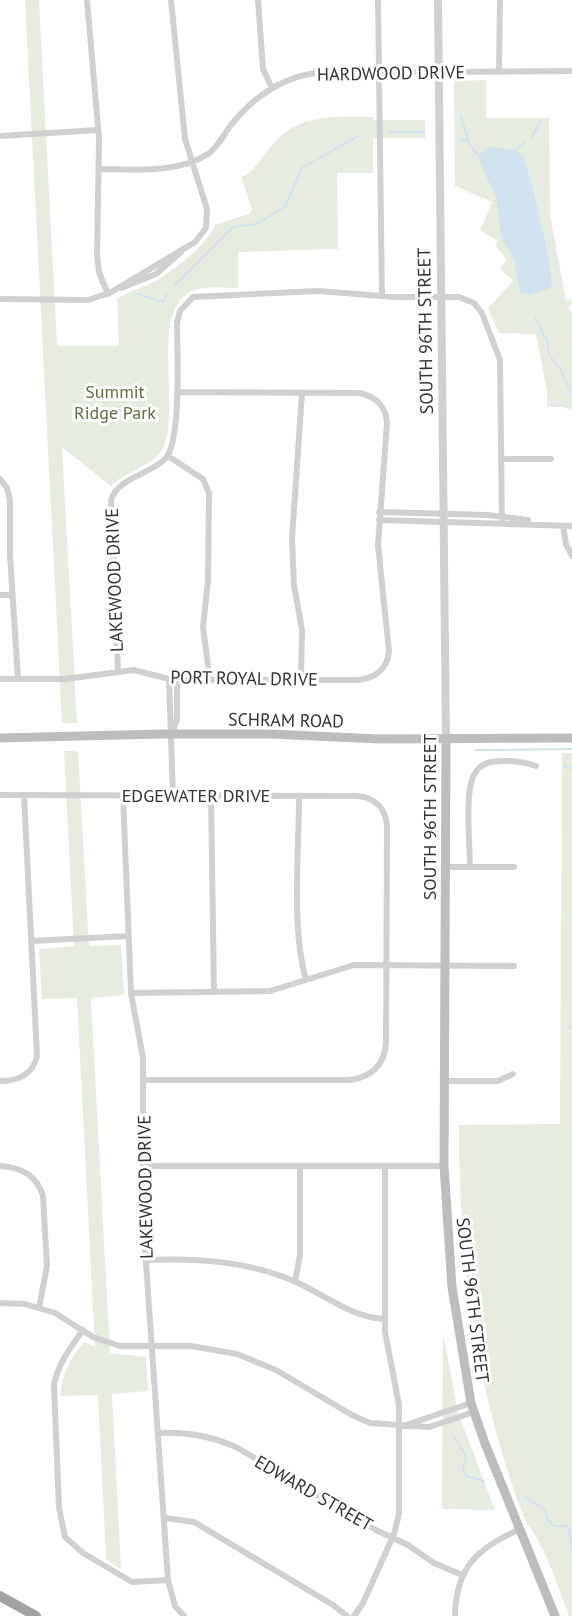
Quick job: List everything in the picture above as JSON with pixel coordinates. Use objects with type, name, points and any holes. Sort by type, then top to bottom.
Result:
[{"type":"highway","points":[[0,1596],[36,1616]]},
{"type":"main road","name":"SCHRAM ROAD","points":[[0,738],[172,734],[446,740],[572,738]]},
{"type":"main road","name":"SOUTH 96TH STREET","points":[[446,740],[444,1166],[452,1287],[473,1408],[555,1616]]},
{"type":"street","points":[[87,0],[98,130],[97,256],[99,272],[108,294]]},
{"type":"street","points":[[0,299],[80,300],[108,294],[152,276],[199,238],[207,221],[207,209],[185,139],[171,0]]},
{"type":"street","points":[[258,0],[263,69],[272,88]]},
{"type":"street","points":[[378,0],[382,296]]},
{"type":"street","name":"SOUTH 96TH STREET","points":[[438,0],[446,740]]},
{"type":"street","points":[[500,0],[500,71]]},
{"type":"street","name":"HARDWOOD DRIVE","points":[[99,170],[159,169],[190,160],[212,150],[242,112],[272,88],[306,74],[572,71]]},
{"type":"street","points":[[0,136],[98,130]]},
{"type":"street","points":[[210,680],[203,627],[208,580],[209,493],[203,479],[168,456],[176,416],[177,323],[184,304],[193,297],[255,296],[318,291],[382,296],[459,297],[474,303],[482,313],[500,360],[502,519]]},
{"type":"street","points":[[177,393],[359,393],[378,401],[386,414],[379,520],[502,519],[572,526]]},
{"type":"street","points":[[302,393],[292,539],[294,585],[302,630],[302,680]]},
{"type":"street","name":"LAKEWOOD DRIVE","points":[[118,672],[111,500],[119,487],[168,456]]},
{"type":"street","points":[[501,459],[551,459]]},
{"type":"street","points":[[2,481],[10,500],[12,595],[18,680]]},
{"type":"street","points":[[379,512],[443,519]]},
{"type":"street","name":"PORT ROYAL DRIVE","points":[[0,679],[65,680],[140,670],[169,679],[365,679],[380,672],[388,661],[389,651],[378,556],[379,520]]},
{"type":"street","points":[[563,526],[566,544],[572,556]]},
{"type":"street","points":[[0,595],[12,595]]},
{"type":"street","points":[[169,679],[173,795]]},
{"type":"street","points":[[172,734],[177,719],[177,679]]},
{"type":"street","points":[[470,867],[470,789],[473,775],[486,763],[494,760],[525,761],[536,766]]},
{"type":"street","name":"EDGEWATER DRIVE","points":[[0,795],[363,796],[377,803],[385,814],[387,965]]},
{"type":"street","points":[[0,1081],[20,1078],[34,1066],[37,1051],[24,795]]},
{"type":"street","name":"LAKEWOOD DRIVE","points":[[123,795],[131,993],[142,1052],[143,1220],[160,1432],[168,1580],[175,1606],[184,1616]]},
{"type":"street","points":[[211,795],[214,992]]},
{"type":"street","points":[[299,796],[299,927],[301,963],[306,980]]},
{"type":"street","points":[[445,867],[514,867]]},
{"type":"street","points":[[31,941],[128,936]]},
{"type":"street","points":[[131,993],[270,991],[354,965],[514,966]]},
{"type":"street","points":[[143,1080],[349,1080],[367,1076],[380,1065],[386,1043],[387,965]]},
{"type":"street","points":[[444,1081],[498,1081],[513,1074]]},
{"type":"street","points":[[0,1166],[15,1167],[36,1181],[44,1196],[47,1266],[39,1308]]},
{"type":"street","points":[[143,1166],[444,1166]]},
{"type":"street","points":[[295,1282],[300,1255],[300,1166]]},
{"type":"street","points":[[354,1616],[363,1603],[392,1538],[399,1514],[398,1396],[387,1354],[385,1319],[385,1166]]},
{"type":"street","points":[[146,1260],[179,1258],[224,1261],[295,1282],[353,1314],[385,1319]]},
{"type":"street","points":[[0,1302],[39,1308],[68,1319],[104,1341],[120,1346],[191,1346],[237,1354],[276,1370],[361,1419],[383,1426],[429,1427],[473,1408]]},
{"type":"street","points":[[83,1330],[63,1358],[54,1385],[59,1508],[65,1537],[83,1553],[132,1582],[168,1580]]},
{"type":"street","name":"EDWARD STREET","points":[[160,1432],[193,1433],[236,1447],[392,1538],[408,1545],[434,1563],[462,1575]]},
{"type":"street","points":[[165,1518],[194,1522],[333,1605],[347,1616]]},
{"type":"street","points":[[455,1616],[462,1575],[485,1547],[520,1529]]},
{"type":"green space","name":"Summit Ridge Park","points":[[25,0],[39,0],[57,346],[119,346],[117,299],[154,282],[174,268],[199,248],[215,225],[249,214],[252,209],[241,177],[251,171],[273,144],[295,127],[332,117],[425,120],[425,138],[373,138],[373,173],[337,173],[338,249],[238,252],[238,288],[197,289],[179,302],[172,318],[168,339],[168,431],[159,454],[111,486],[62,447],[77,723],[62,723]]},
{"type":"green space","points":[[486,80],[486,118],[549,118],[550,214],[566,301],[572,299],[572,305],[568,307],[572,314],[572,411],[564,407],[547,407],[547,391],[536,334],[499,333],[488,308],[513,281],[500,268],[507,260],[495,245],[498,241],[480,230],[492,202],[455,186],[454,81]]},
{"type":"green space","points":[[64,751],[78,751],[89,946],[121,945],[124,995],[91,998],[110,1353],[146,1357],[148,1391],[112,1394],[121,1569],[106,1559],[98,1395],[60,1396],[65,1374],[79,1348],[84,1342],[95,1347],[77,998],[42,999],[39,949],[74,946]]},
{"type":"green space","points":[[562,753],[572,753],[572,1616],[569,1616],[544,1553],[522,1513],[492,1418],[481,1370],[467,1273],[462,1224],[459,1125],[560,1124]]},
{"type":"green space","points":[[443,1333],[458,1413],[495,1510],[442,1509]]},
{"type":"water","points":[[488,147],[516,150],[524,158],[550,265],[551,288],[528,295],[520,293],[514,260],[501,236],[496,197],[479,161],[481,153]]},
{"type":"waterway","points":[[461,117],[470,146],[480,156]]},
{"type":"waterway","points":[[532,137],[541,121]]},
{"type":"waterway","points":[[390,132],[424,132]]},
{"type":"waterway","points":[[175,285],[233,227],[256,224],[285,207],[302,168],[358,136]]},
{"type":"waterway","points":[[461,140],[468,141]]},
{"type":"waterway","points":[[516,150],[525,141]]},
{"type":"waterway","points":[[138,294],[163,302],[167,295]]},
{"type":"waterway","points":[[535,317],[547,341],[549,355],[560,369],[572,394]]},
{"type":"waterway","points":[[475,750],[572,749]]},
{"type":"waterway","points":[[563,766],[572,768]]},
{"type":"waterway","points":[[568,1026],[572,1027]]},
{"type":"waterway","points":[[453,1435],[466,1456],[463,1469],[466,1476],[484,1481]]},
{"type":"waterway","points":[[524,1497],[545,1509],[547,1519],[554,1526],[568,1526],[572,1549]]}]
